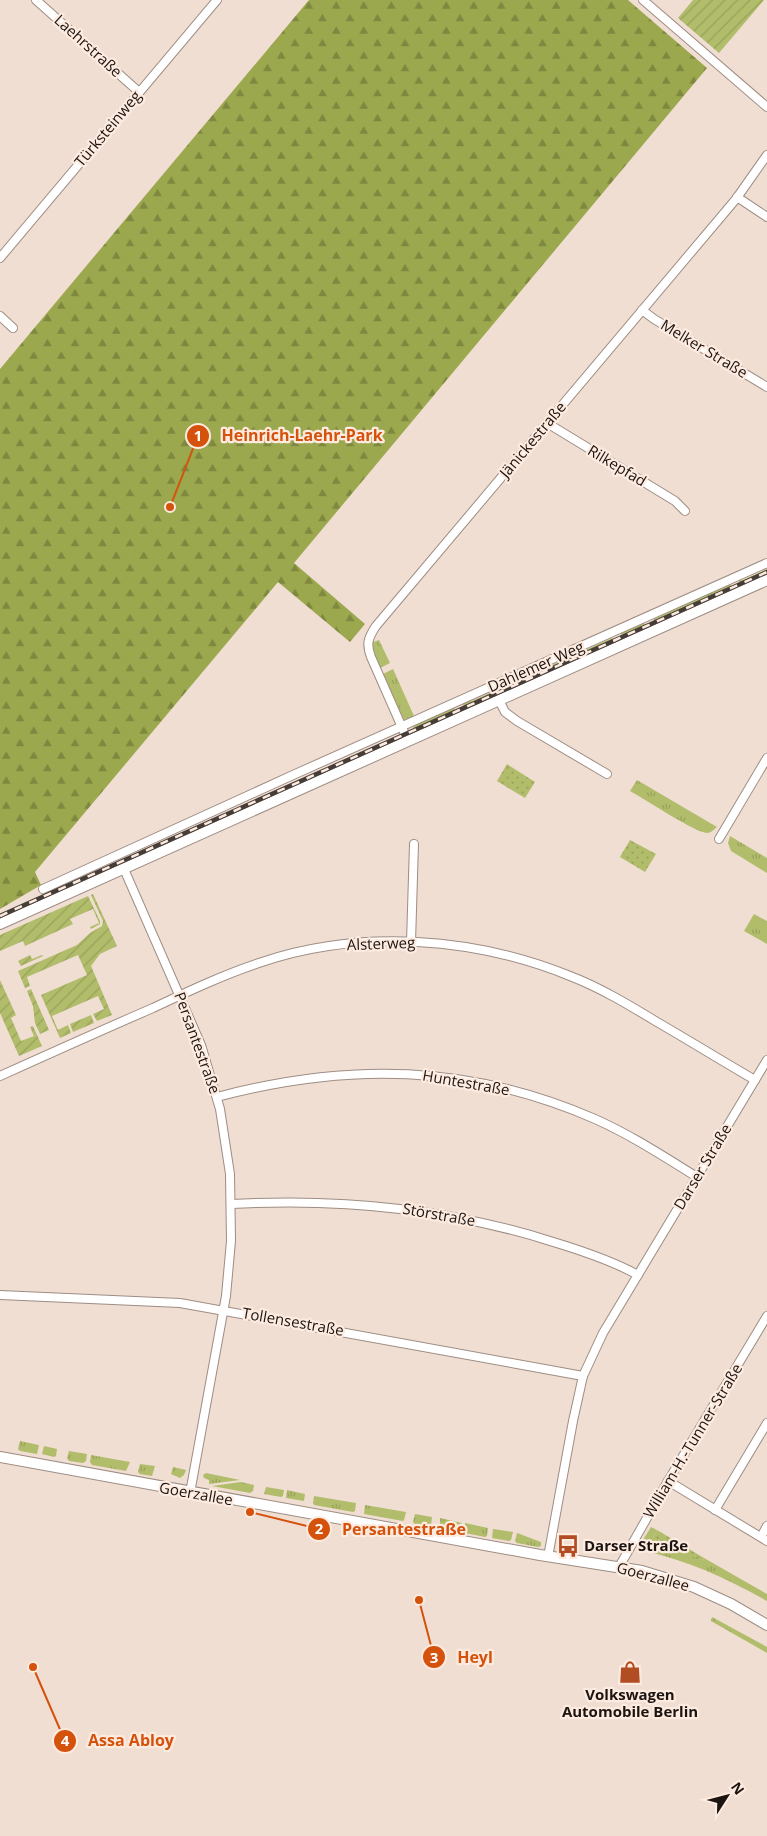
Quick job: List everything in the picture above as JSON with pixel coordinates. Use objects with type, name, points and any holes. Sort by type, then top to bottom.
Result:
[{"type":"main road","name":"Dahlemer Weg","points":[[0,924],[767,580]]},
{"type":"main road","name":"Goerzallee","points":[[0,1457],[190,1493],[548,1557],[619,1567],[667,1577],[731,1604],[767,1625]]},
{"type":"street","name":"Laehrstraße","points":[[36,0],[140,92]]},
{"type":"street","name":"Türksteinweg","points":[[0,258],[216,0]]},
{"type":"street","points":[[642,0],[767,107]]},
{"type":"street","name":"Jänickestraße","points":[[408,741],[371,657],[368,648],[368,638],[376,626],[737,198],[767,154]]},
{"type":"street","points":[[737,198],[767,217]]},
{"type":"street","name":"Melker Straße","points":[[642,310],[767,387]]},
{"type":"street","points":[[0,316],[13,328]]},
{"type":"street","name":"Rilkepfad","points":[[547,423],[674,501],[685,511]]},
{"type":"street","name":"Dahlemer Weg","points":[[42,889],[278,781],[767,563]]},
{"type":"street","points":[[732,578],[739,592]]},
{"type":"street","points":[[647,616],[654,631]]},
{"type":"street","points":[[615,631],[622,645]]},
{"type":"street","points":[[499,700],[506,712],[518,721],[607,774]]},
{"type":"street","points":[[457,702],[464,716]]},
{"type":"street","points":[[363,744],[369,759]]},
{"type":"street","points":[[344,752],[350,767]]},
{"type":"street","points":[[719,839],[767,758]]},
{"type":"street","points":[[318,764],[325,779]]},
{"type":"street","points":[[293,775],[299,790]]},
{"type":"street","points":[[278,781],[285,796]]},
{"type":"street","points":[[212,812],[218,826]]},
{"type":"street","points":[[141,844],[147,858]]},
{"type":"street","points":[[411,942],[414,844]]},
{"type":"street","name":"Persantestraße","points":[[124,869],[181,995],[201,1045],[217,1097],[226,1142],[231,1204],[230,1260],[224,1310],[190,1493]]},
{"type":"street","points":[[78,872],[85,886]]},
{"type":"street","name":"Alsterweg","points":[[0,1076],[181,995],[257,964],[295,954],[367,942],[411,942],[486,950],[512,956],[571,976],[618,999],[755,1080]]},
{"type":"street","name":"Darser Straße","points":[[548,1557],[583,1376],[604,1333],[767,1060]]},
{"type":"street","name":"Huntestraße","points":[[217,1097],[275,1083],[332,1075],[389,1073],[459,1079],[530,1095],[595,1119],[640,1142],[697,1177]]},
{"type":"street","name":"Störstraße","points":[[231,1204],[325,1202],[378,1205],[432,1212],[534,1236],[586,1253],[638,1275]]},
{"type":"street","name":"Tollensestraße","points":[[0,1295],[152,1300],[224,1310],[583,1376]]},
{"type":"street","name":"William-H.-Tunner-Straße","points":[[619,1567],[767,1316]]},
{"type":"street","points":[[715,1510],[767,1423]]},
{"type":"street","points":[[668,1482],[764,1539],[767,1526]]},
{"type":"green space","points":[[309,0],[628,0],[707,68],[294,563],[365,624],[350,642],[278,582],[35,872],[41,885],[0,909],[0,369]]},
{"type":"green space","points":[[693,0],[764,0],[719,53],[678,18]]},
{"type":"green space","points":[[767,569],[767,575],[742,586],[738,580],[743,580]]},
{"type":"green space","points":[[729,584],[734,589],[731,591],[654,624],[654,619]]},
{"type":"green space","points":[[644,623],[648,627],[647,629],[622,639],[621,633]]},
{"type":"green space","points":[[612,638],[616,641],[614,644],[465,711],[464,701],[472,701]]},
{"type":"green space","points":[[379,640],[390,663],[380,668],[373,646],[373,642]]},
{"type":"green space","points":[[393,669],[414,716],[404,720],[383,674]]},
{"type":"green space","points":[[453,707],[458,713],[456,715],[416,733],[413,727],[416,723]]},
{"type":"green space","points":[[507,764],[535,782],[525,798],[497,781]]},
{"type":"green space","points":[[637,780],[717,827],[707,833],[669,815],[630,791]]},
{"type":"green space","points":[[730,836],[767,858],[767,873],[731,851],[728,843]]},
{"type":"green space","points":[[630,840],[656,854],[645,872],[620,857]]},
{"type":"green space","points":[[93,894],[117,946],[100,954],[91,966],[112,1015],[97,1021],[93,1014],[104,1009],[98,996],[52,1016],[58,1030],[68,1025],[71,1033],[60,1038],[41,995],[87,975],[78,955],[27,977],[30,986],[25,988],[18,971],[77,945],[90,933],[102,926],[103,921],[91,895]]},
{"type":"green space","points":[[88,896],[100,924],[91,929],[90,927],[99,923],[93,909],[70,919],[73,924],[25,946],[23,941],[0,951],[0,935]]},
{"type":"green space","points":[[754,914],[767,921],[767,944],[744,931]]},
{"type":"green space","points":[[30,955],[32,959],[43,956],[21,966],[18,961]]},
{"type":"green space","points":[[0,980],[16,1015],[11,1018],[21,1041],[34,1036],[30,1027],[33,1026],[42,1046],[19,1056],[0,1013]]},
{"type":"green space","points":[[31,989],[49,1030],[40,1034],[35,1023],[33,1006],[27,991]]},
{"type":"green space","points":[[91,1015],[94,1023],[73,1032],[70,1024]]},
{"type":"green space","points":[[20,1441],[39,1445],[37,1454],[20,1451],[18,1449]]},
{"type":"green space","points":[[44,1446],[57,1449],[56,1456],[42,1454]]},
{"type":"green space","points":[[69,1451],[87,1454],[86,1461],[83,1463],[69,1461],[67,1458]]},
{"type":"green space","points":[[91,1455],[130,1462],[126,1471],[92,1465],[90,1462]]},
{"type":"green space","points":[[140,1464],[155,1466],[152,1476],[138,1472]]},
{"type":"green space","points":[[173,1467],[186,1470],[184,1475],[180,1478],[171,1474]]},
{"type":"green space","points":[[206,1473],[240,1480],[209,1484],[209,1480],[204,1478],[203,1475]]},
{"type":"green space","points":[[241,1482],[254,1485],[253,1491],[250,1493],[212,1486]]},
{"type":"green space","points":[[266,1487],[284,1490],[283,1496],[264,1494]]},
{"type":"green space","points":[[287,1490],[305,1494],[304,1501],[286,1498]]},
{"type":"green space","points":[[314,1496],[356,1503],[355,1511],[314,1505]]},
{"type":"green space","points":[[365,1505],[406,1512],[404,1520],[364,1514]]},
{"type":"green space","points":[[415,1514],[432,1517],[431,1525],[415,1524],[413,1522]]},
{"type":"green space","points":[[440,1518],[462,1523],[459,1532],[440,1528]]},
{"type":"green space","points":[[465,1523],[488,1528],[487,1536],[465,1533]]},
{"type":"green space","points":[[651,1527],[657,1530],[653,1538],[703,1560],[704,1558],[767,1594],[767,1601],[708,1571],[645,1551],[641,1543]]},
{"type":"green space","points":[[493,1529],[513,1532],[511,1540],[492,1538]]},
{"type":"green space","points":[[657,1530],[704,1558],[703,1560],[659,1547],[653,1538]]},
{"type":"green space","points":[[517,1533],[541,1542],[541,1546],[517,1543],[515,1541]]},
{"type":"green space","points":[[712,1617],[767,1647],[767,1653],[711,1621]]},
{"type":"railway","points":[[0,916],[767,572]]},
{"type":"place","name":"Heinrich-Laehr-Park","points":[[170,507]]},
{"type":"place","name":"Persantestraße","points":[[250,1512]]},
{"type":"place","name":"Darser Straße","points":[[568,1546]]},
{"type":"place","name":"Heyl","points":[[419,1600]]},
{"type":"place","name":"Assa Abloy","points":[[33,1667]]},
{"type":"place","name":"Volkswagen Automobile Berlin","points":[[630,1672]]}]
